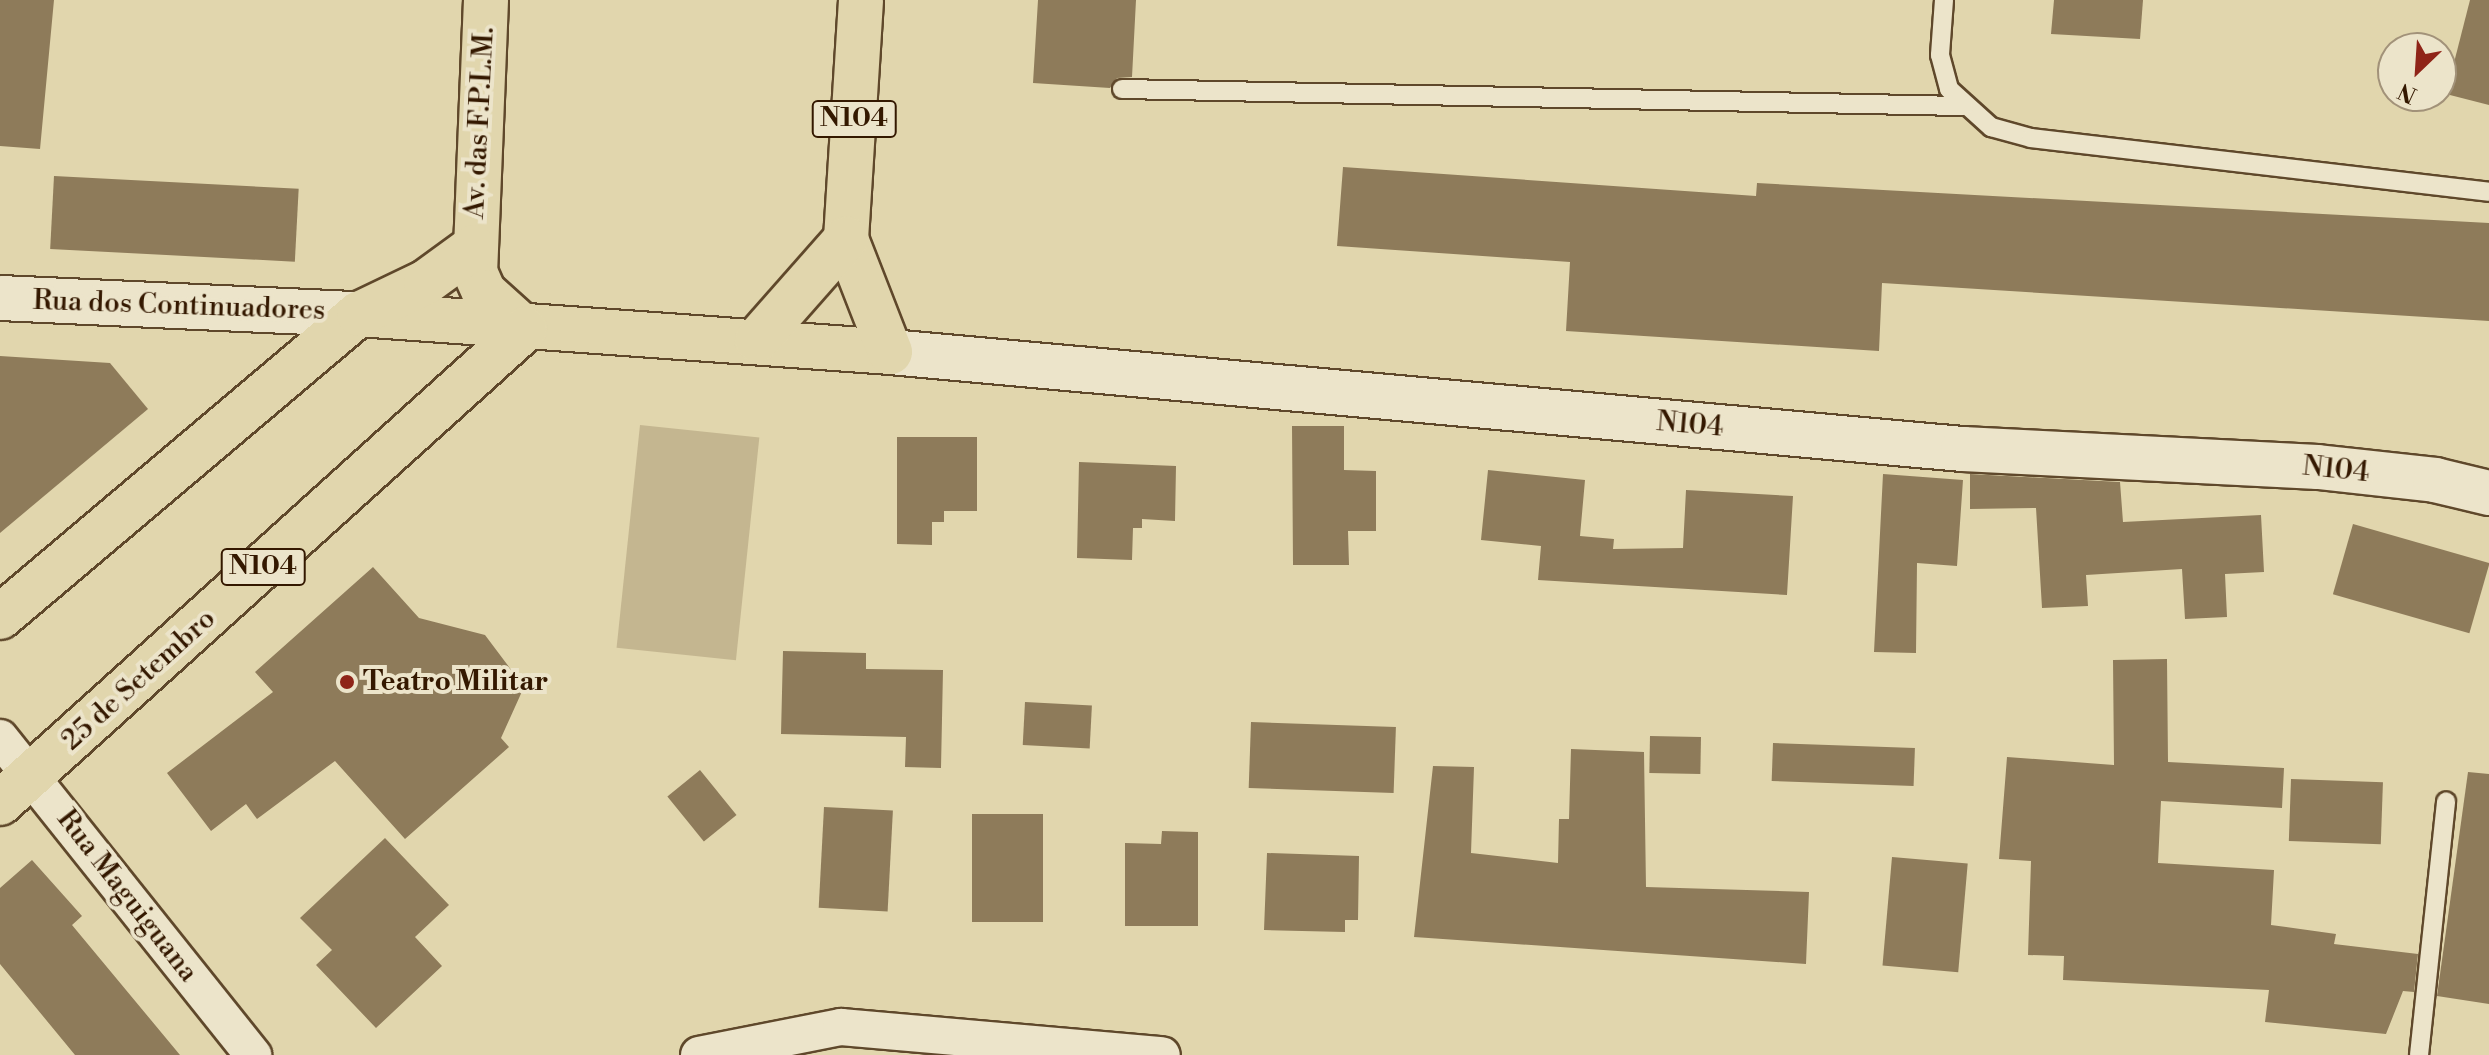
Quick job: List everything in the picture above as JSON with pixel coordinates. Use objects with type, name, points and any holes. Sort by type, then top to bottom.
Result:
[{"type":"main road","name":"Av. das F.P.L.M.","points":[[486,0],[474,247],[484,292],[525,329]]},
{"type":"main road","name":"N104","points":[[359,314],[525,329],[757,340],[890,352],[846,239],[861,0]]},
{"type":"main road","points":[[757,340],[846,239]]},
{"type":"main road","points":[[0,617],[359,314],[426,282],[474,247]]},
{"type":"main road","name":"25 de Setembro","points":[[16,790],[525,329]]},
{"type":"street","name":"Rua dos Continuadores","points":[[0,298],[359,314]]},
{"type":"street","name":"N104","points":[[890,352],[1963,449],[2318,467],[2435,480],[2489,493]]},
{"type":"street","name":"Rua Maguiguana","points":[[0,738],[16,790],[253,1055]]},
{"type":"street","points":[[699,1055],[841,1027],[1162,1055]]},
{"type":"lane","points":[[1944,0],[1940,55],[1949,89],[1964,106],[1991,127],[2031,138],[2489,192]]},
{"type":"lane","points":[[1122,89],[1964,106]]},
{"type":"lane","points":[[2419,1055],[2446,801]]},
{"type":"shaded area","points":[[640,425],[759,438],[736,660],[617,648]]},
{"type":"building","points":[[0,0],[54,0],[40,149],[0,146]]},
{"type":"building","points":[[1038,0],[1136,0],[1132,77],[1117,78],[1110,88],[1033,83]]},
{"type":"building","points":[[2054,0],[2143,0],[2140,39],[2051,34]]},
{"type":"building","points":[[2470,0],[2489,0],[2489,105],[2457,97],[2457,51]]},
{"type":"building","points":[[1343,167],[1756,196],[1757,183],[2489,223],[2489,321],[1882,283],[1879,351],[1566,331],[1570,262],[1337,246]]},
{"type":"building","points":[[54,176],[299,189],[295,262],[50,249]]},
{"type":"building","points":[[0,356],[110,363],[148,409],[0,533]]},
{"type":"building","points":[[1292,426],[1344,426],[1344,470],[1376,471],[1376,531],[1348,531],[1349,565],[1293,565]]},
{"type":"building","points":[[897,437],[977,437],[977,511],[944,511],[944,522],[932,522],[932,545],[897,544]]},
{"type":"building","points":[[1079,462],[1176,466],[1175,521],[1142,519],[1142,528],[1133,528],[1132,560],[1077,558]]},
{"type":"building","points":[[1488,470],[1585,480],[1580,536],[1614,539],[1613,549],[1683,548],[1686,490],[1793,496],[1787,595],[1538,580],[1541,546],[1481,540]]},
{"type":"building","points":[[1883,474],[1963,480],[1957,566],[1917,563],[1916,653],[1874,652]]},
{"type":"building","points":[[1970,474],[2120,482],[2123,522],[2261,515],[2264,572],[2225,574],[2227,617],[2185,619],[2182,569],[2086,575],[2088,606],[2042,608],[2036,508],[1970,509]]},
{"type":"building","points":[[2353,524],[2489,563],[2469,633],[2333,594]]},
{"type":"building","points":[[373,567],[419,618],[485,635],[524,687],[501,738],[509,747],[405,839],[335,761],[257,819],[246,804],[211,831],[167,773],[273,692],[255,672]]},
{"type":"building","points":[[783,651],[866,653],[866,669],[943,670],[941,768],[905,767],[906,737],[781,734]]},
{"type":"building","points":[[2167,659],[2168,762],[2284,768],[2282,808],[2161,801],[2158,863],[2274,870],[2271,925],[2336,934],[2334,944],[2418,954],[2414,992],[2403,991],[2386,1034],[2265,1022],[2269,990],[2063,980],[2064,956],[2028,955],[2031,861],[1999,859],[2007,757],[2114,765],[2113,660]]},
{"type":"building","points":[[1025,702],[1092,706],[1090,748],[1023,745]]},
{"type":"building","points":[[1251,722],[1396,727],[1394,793],[1249,788]]},
{"type":"building","points":[[1650,736],[1701,737],[1700,774],[1649,773]]},
{"type":"building","points":[[1773,743],[1915,748],[1914,786],[1772,781]]},
{"type":"building","points":[[1571,749],[1644,752],[1646,887],[1809,892],[1806,964],[1414,937],[1433,766],[1474,767],[1471,853],[1558,863],[1559,819],[1569,819]]},
{"type":"building","points":[[700,770],[737,815],[704,842],[667,796]]},
{"type":"building","points":[[2468,772],[2489,774],[2489,1004],[2437,996]]},
{"type":"building","points":[[2291,779],[2383,782],[2381,844],[2289,841]]},
{"type":"building","points":[[824,807],[893,811],[888,911],[819,908]]},
{"type":"building","points":[[972,814],[1043,814],[1043,922],[972,922]]},
{"type":"building","points":[[1162,831],[1198,832],[1198,926],[1125,926],[1125,843],[1161,844]]},
{"type":"building","points":[[385,838],[449,905],[415,937],[442,966],[376,1028],[316,965],[332,950],[300,918]]},
{"type":"building","points":[[1267,853],[1359,856],[1358,920],[1345,920],[1345,932],[1264,930]]},
{"type":"building","points":[[1892,857],[1968,864],[1958,972],[1883,966]]},
{"type":"building","points":[[32,860],[82,916],[72,925],[180,1055],[75,1055],[0,964],[0,888]]},
{"type":"place","name":"Teatro Militar","points":[[347,682]]}]
